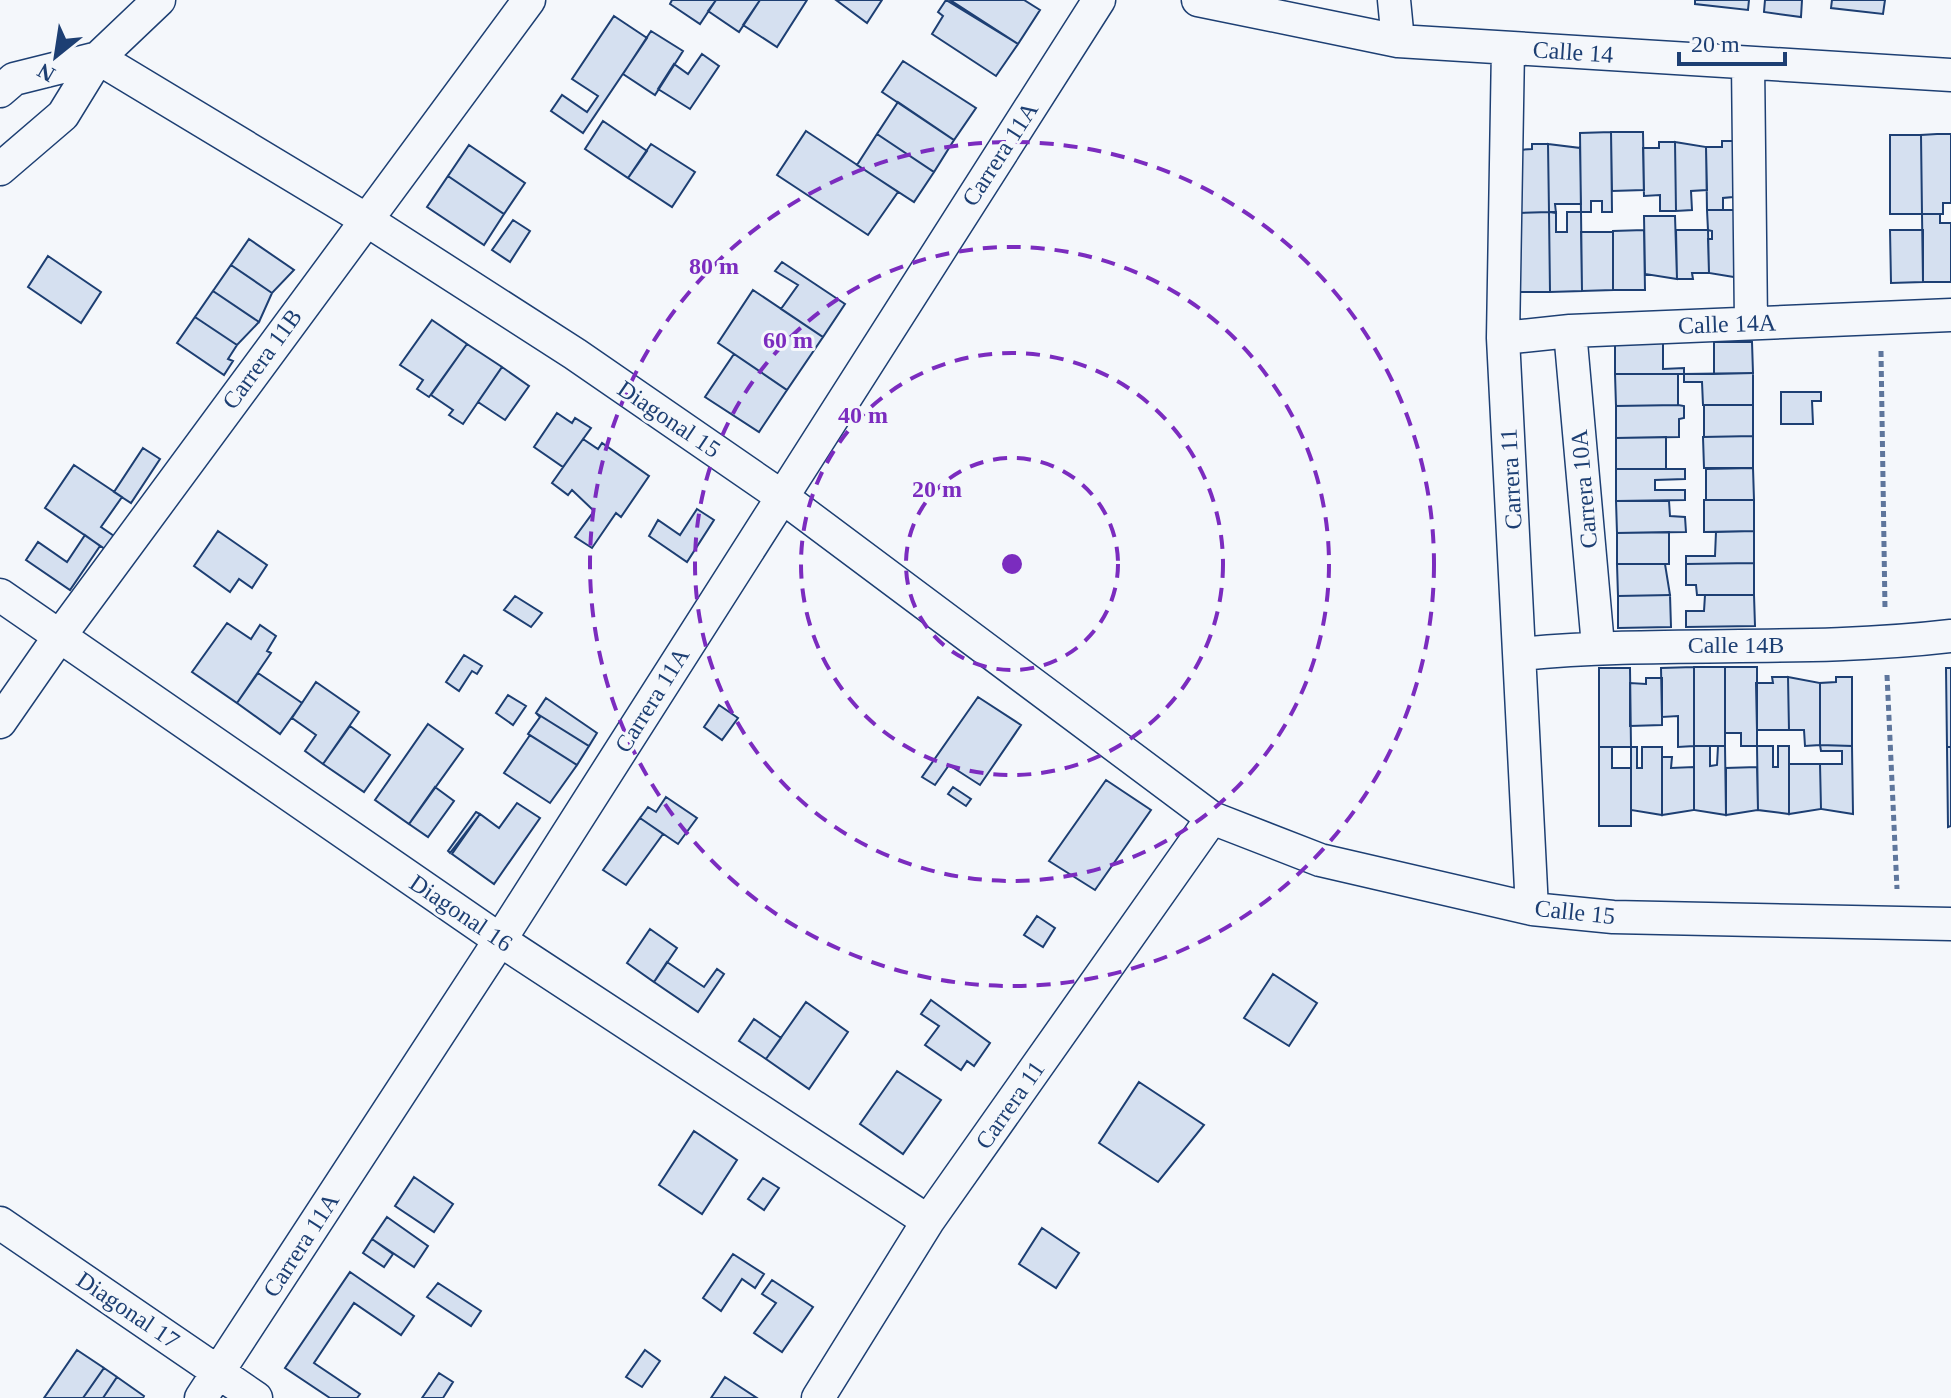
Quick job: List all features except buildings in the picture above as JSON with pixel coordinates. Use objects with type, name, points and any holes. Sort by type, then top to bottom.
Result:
[{"type":"street","points":[[0,169],[63,115],[98,58],[159,0]]},
{"type":"street","name":"Carrera 11B","points":[[0,722],[365,219],[529,0]]},
{"type":"street","name":"Carrera 11A","points":[[201,1398],[500,940],[1099,0]]},
{"type":"street","name":"Calle 14","points":[[1198,0],[1398,41],[1951,75]]},
{"type":"street","points":[[1394,0],[1398,41]]},
{"type":"street","name":"Carrera 11","points":[[1508,48],[1503,338],[1532,909]]},
{"type":"street","points":[[0,91],[14,79],[98,58]]},
{"type":"street","name":"Diagonal 15","points":[[98,58],[365,219],[575,354],[781,496],[1212,818]]},
{"type":"street","points":[[1748,63],[1751,323]]},
{"type":"street","name":"Calle 14A","points":[[1503,338],[1570,331],[1880,321],[1951,315]]},
{"type":"street","name":"Carrera 10A","points":[[1570,331],[1598,646]]},
{"type":"street","name":"Diagonal 16","points":[[0,595],[500,940],[928,1221]]},
{"type":"street","name":"Calle 14B","points":[[1520,654],[1598,646],[1885,644],[1951,636]]},
{"type":"street","name":"Carrera 11","points":[[818,1398],[928,1221],[1212,818]]},
{"type":"street","name":"Calle 15","points":[[1212,818],[1320,860],[1532,909],[1613,917],[1951,924]]},
{"type":"street","name":"Diagonal 17","points":[[0,1223],[256,1398]]}]
